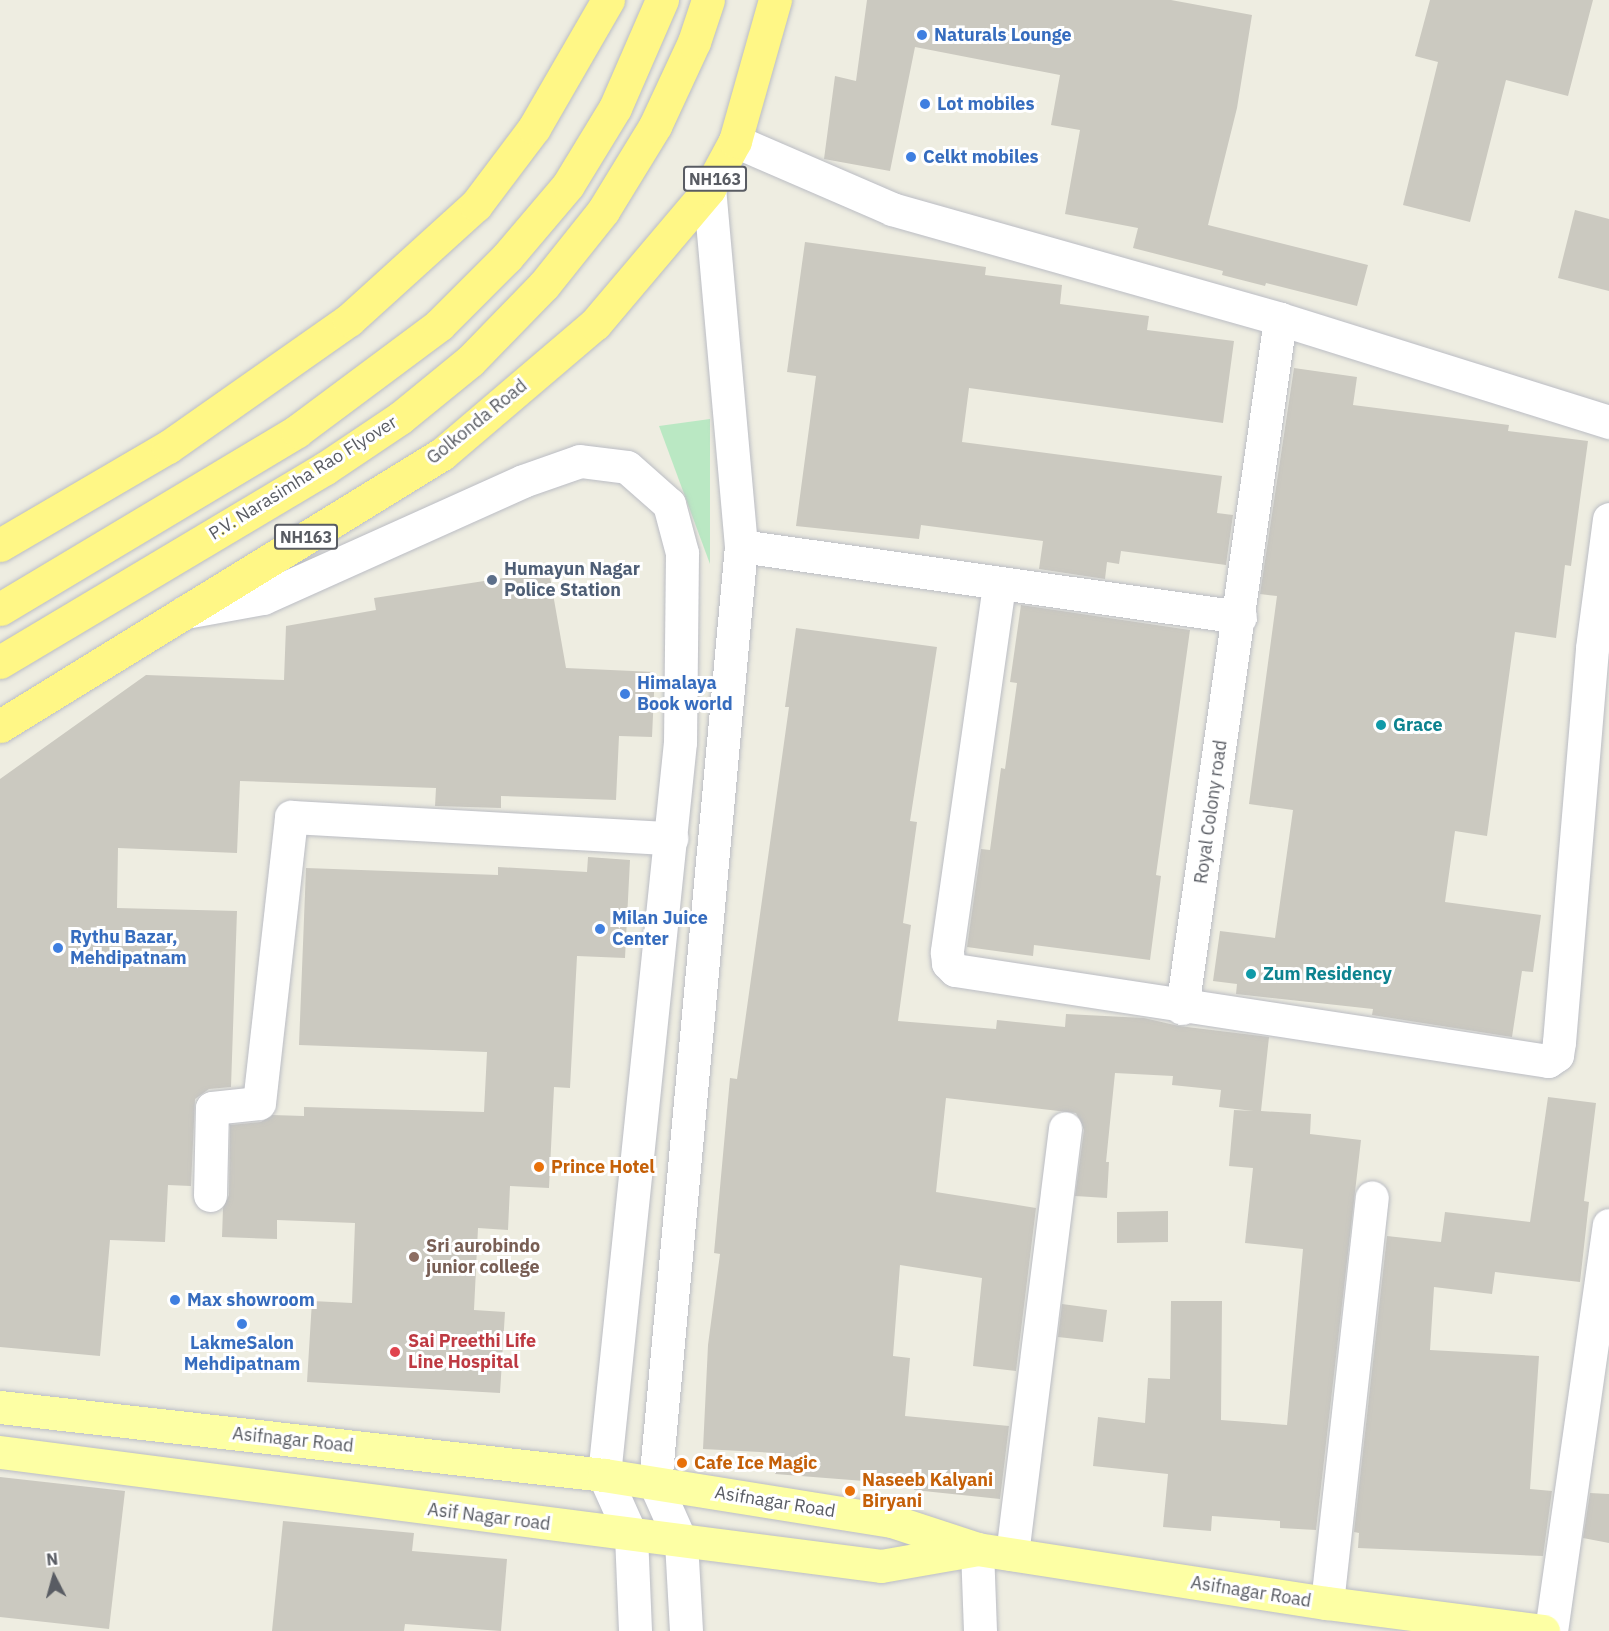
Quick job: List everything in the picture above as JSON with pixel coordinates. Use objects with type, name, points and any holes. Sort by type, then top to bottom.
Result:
[{"type":"highway","points":[[0,545],[168,447],[349,320],[476,205],[534,128],[608,0]]},
{"type":"highway","points":[[0,609],[297,430],[439,325],[507,257],[568,185],[615,108],[655,24],[662,0]]},
{"type":"highway","name":"P.V. Narasimha Rao Flyover","points":[[0,662],[324,469],[400,418],[471,362],[544,285],[603,211],[655,126],[694,42],[708,0]]},
{"type":"highway","name":"Golkonda Road","points":[[0,726],[442,454],[595,324],[709,189],[735,141],[775,0]]},
{"type":"main road","name":"Asifnagar Road","points":[[1,1413],[604,1475],[892,1521],[977,1549],[1327,1604],[1543,1631]]},
{"type":"main road","name":"Asif Nagar road","points":[[0,1452],[681,1542],[881,1566],[977,1549]]},
{"type":"street","points":[[735,141],[892,209],[1280,320],[1609,422]]},
{"type":"street","points":[[686,1631],[681,1542],[655,1484],[741,546],[709,189]]},
{"type":"street","name":"Royal Colony road","points":[[1182,1008],[1240,617],[1280,320]]},
{"type":"street","points":[[183,612],[263,598],[523,481],[580,461],[627,467],[669,504],[682,553],[680,742],[604,1475],[631,1535],[635,1631]]},
{"type":"street","points":[[999,585],[948,963],[955,970],[1182,1008],[1548,1060],[1557,1055],[1592,648],[1609,519]]},
{"type":"street","points":[[741,546],[999,585],[1240,617]]},
{"type":"street","points":[[210,1195],[212,1108],[259,1103],[291,817],[671,838]]},
{"type":"street","points":[[1012,1554],[1065,1128]]},
{"type":"street","points":[[1327,1604],[1372,1197]]},
{"type":"street","points":[[1551,1631],[1609,1225]]},
{"type":"street","points":[[977,1549],[980,1631]]},
{"type":"green space","points":[[710,419],[710,564],[659,426]]},
{"type":"building","points":[[867,0],[1171,0],[1252,15],[1237,108],[1208,225],[1368,265],[1357,306],[1266,283],[1265,286],[1222,275],[1223,271],[1133,248],[1138,228],[1065,214],[1080,130],[1051,125],[1060,75],[915,47],[890,171],[824,159],[835,76],[856,81]]},
{"type":"building","points":[[1430,0],[1593,0],[1568,96],[1506,80],[1470,222],[1403,205],[1438,62],[1415,56]]},
{"type":"building","points":[[1575,210],[1609,219],[1609,291],[1558,278]]},
{"type":"building","points":[[805,242],[986,267],[985,275],[1062,285],[1060,304],[1149,316],[1147,330],[1234,341],[1223,423],[969,388],[962,442],[1222,476],[1217,513],[1233,515],[1226,565],[1121,551],[1119,564],[1107,562],[1105,579],[1039,569],[1043,541],[921,525],[919,539],[796,526],[816,376],[787,372]]},
{"type":"building","points":[[1294,368],[1357,377],[1353,405],[1509,425],[1508,431],[1588,441],[1571,566],[1565,565],[1556,638],[1515,632],[1487,836],[1455,831],[1445,902],[1541,915],[1533,972],[1522,971],[1512,1037],[1372,1015],[1373,1009],[1236,994],[1237,984],[1213,981],[1220,931],[1275,938],[1293,810],[1249,804],[1277,596],[1260,594]]},
{"type":"building","points":[[549,571],[566,668],[655,672],[652,737],[619,736],[616,800],[501,796],[501,808],[435,806],[436,788],[240,781],[237,853],[118,848],[117,908],[237,911],[231,1087],[209,1089],[195,1099],[191,1186],[168,1185],[165,1242],[110,1240],[100,1356],[0,1347],[0,779],[146,675],[284,680],[286,626],[376,610],[374,598]]},
{"type":"building","points":[[1021,605],[1190,630],[1156,875],[1161,876],[1150,960],[1034,945],[1033,956],[967,947],[981,849],[990,850],[1001,768],[1005,769],[1017,683],[1010,682]]},
{"type":"building","points":[[796,628],[937,647],[910,821],[917,822],[903,923],[911,925],[898,1021],[996,1029],[997,1020],[1065,1027],[1066,1014],[1144,1018],[1179,1026],[1269,1037],[1261,1111],[1311,1114],[1310,1134],[1361,1140],[1316,1530],[1280,1528],[1280,1521],[1212,1516],[1211,1531],[1163,1527],[1168,1474],[1093,1466],[1098,1417],[1145,1423],[1148,1378],[1170,1379],[1171,1301],[1222,1301],[1221,1420],[1287,1425],[1303,1249],[1245,1243],[1253,1168],[1229,1166],[1234,1110],[1253,1111],[1219,1107],[1221,1090],[1172,1085],[1173,1076],[1115,1073],[1106,1162],[1109,1162],[1107,1198],[1075,1196],[1084,1130],[1076,1113],[946,1098],[936,1192],[1036,1208],[1016,1371],[973,1366],[982,1278],[900,1265],[893,1356],[910,1358],[905,1416],[1009,1426],[1000,1499],[914,1490],[915,1485],[775,1474],[777,1453],[703,1449],[708,1345],[720,1254],[714,1253],[730,1078],[737,1079],[789,707],[785,707]]},
{"type":"building","points":[[588,857],[630,860],[625,958],[577,956],[570,1088],[554,1087],[549,1188],[510,1186],[508,1230],[478,1228],[474,1310],[505,1312],[500,1393],[307,1382],[312,1301],[352,1303],[355,1223],[277,1220],[277,1239],[222,1237],[223,1208],[229,1195],[230,1125],[261,1122],[272,1115],[304,1116],[304,1107],[484,1112],[487,1052],[299,1045],[306,868],[498,875],[498,867],[587,872]]},
{"type":"building","points":[[1548,1097],[1596,1103],[1584,1201],[1589,1202],[1580,1282],[1495,1272],[1492,1294],[1434,1287],[1430,1350],[1539,1356],[1530,1489],[1552,1491],[1543,1556],[1358,1548],[1359,1533],[1354,1532],[1387,1236],[1441,1242],[1445,1212],[1530,1222]]},
{"type":"building","points":[[1168,1211],[1168,1242],[1117,1243],[1117,1212]]},
{"type":"building","points":[[1062,1304],[1107,1310],[1103,1342],[1058,1337]]},
{"type":"building","points":[[0,1477],[125,1491],[109,1629],[0,1617]]},
{"type":"building","points":[[1590,1493],[1609,1494],[1609,1543],[1583,1538]]},
{"type":"building","points":[[283,1521],[414,1533],[412,1551],[507,1559],[501,1631],[405,1624],[404,1631],[272,1631]]},
{"type":"place","name":"Naturals Lounge","points":[[922,35]]},
{"type":"place","name":"Lot mobiles","points":[[925,104]]},
{"type":"place","name":"Celkt mobiles","points":[[911,157]]},
{"type":"place","name":"Humayun Nagar Police Station","points":[[492,580]]},
{"type":"place","name":"Himalaya Book world","points":[[625,694]]},
{"type":"place","name":"Grace","points":[[1381,725]]},
{"type":"place","name":"Milan Juice Center","points":[[600,929]]},
{"type":"place","name":"Rythu Bazar, Mehdipatnam","points":[[58,948]]},
{"type":"place","name":"Zum Residency","points":[[1251,974]]},
{"type":"place","name":"Prince Hotel","points":[[539,1167]]},
{"type":"place","name":"Sri aurobindo junior college","points":[[414,1257]]},
{"type":"place","name":"Max showroom","points":[[175,1300]]},
{"type":"place","name":"LakmeSalon Mehdipatnam","points":[[242,1324]]},
{"type":"place","name":"Sai Preethi Life Line Hospital","points":[[395,1352]]},
{"type":"place","name":"Cafe Ice Magic","points":[[682,1463]]},
{"type":"place","name":"Naseeb Kalyani Biryani","points":[[850,1491]]}]
